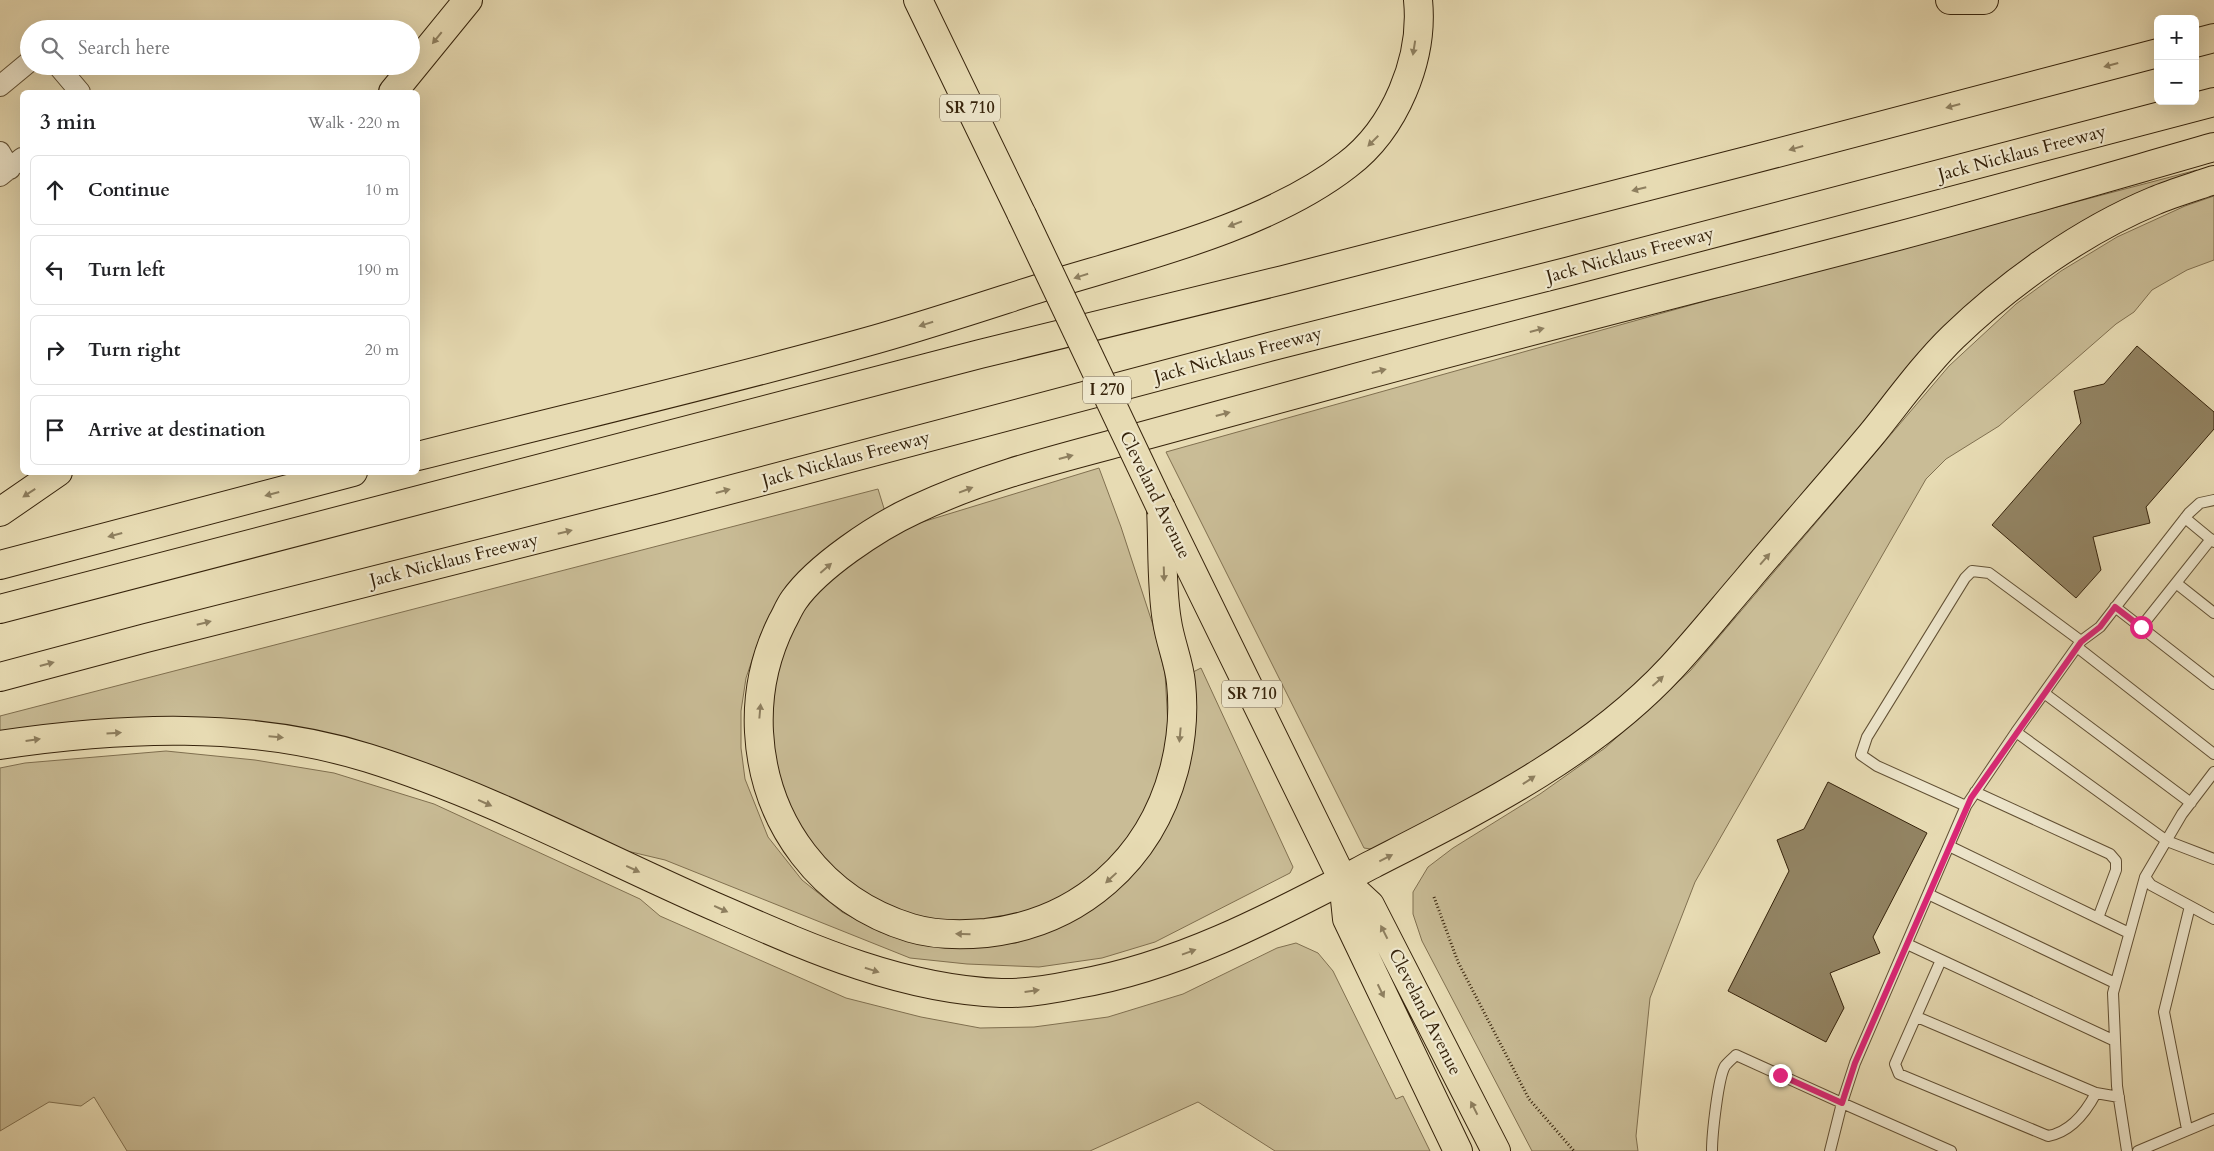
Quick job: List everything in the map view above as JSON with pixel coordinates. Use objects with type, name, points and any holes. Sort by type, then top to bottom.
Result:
[{"type":"main road","points":[[420,59],[468,0]]},
{"type":"main road","name":"Cleveland Avenue","points":[[918,0],[1343,880],[1347,919],[1458,1151]]},
{"type":"main road","points":[[420,455],[877,339],[1177,246],[1265,213],[1342,169],[1378,136],[1400,100],[1411,65],[1420,15],[1418,0]]},
{"type":"main road","points":[[1950,0],[1984,0]]},
{"type":"main road","points":[[2199,42],[2214,38]]},
{"type":"main road","points":[[0,609],[980,354],[1284,280],[2154,54]]},
{"type":"main road","points":[[395,90],[407,75]]},
{"type":"main road","name":"Jack Nicklaus Freeway","points":[[0,677],[146,638],[661,508],[1269,347],[1570,271],[2214,102]]},
{"type":"main road","points":[[1162,508],[1166,618],[1181,680],[1181,736],[1174,772],[1159,812],[1137,847],[1113,877],[1079,902],[1044,919],[1007,930],[965,935],[914,929],[868,909],[826,881],[793,842],[768,785],[761,759],[759,717],[764,671],[774,638],[794,599],[821,572],[852,546],[915,509],[1019,470],[1413,362],[1906,234],[2214,148]]},
{"type":"main road","points":[[0,745],[66,735],[184,730],[288,738],[362,756],[440,783],[796,942],[871,970],[937,987],[1008,994],[1080,984],[1137,970],[1202,946],[1272,916],[1343,880],[1524,784],[1605,728],[1668,672],[1834,479],[1950,339],[2008,290],[2077,240],[2152,201],[2214,180]]},
{"type":"main road","points":[[0,512],[54,475]]},
{"type":"main road","points":[[0,565],[342,475]]},
{"type":"main road","name":"Cleveland Avenue","points":[[1343,880],[1370,905],[1496,1151]]},
{"type":"street","points":[[0,86],[20,69]]},
{"type":"street","points":[[66,75],[78,90]]},
{"type":"lane","points":[[1830,1151],[1842,1103],[1855,1063],[1966,806],[2079,644],[2100,627],[2186,518],[2200,504],[2214,500]]},
{"type":"lane","points":[[2141,627],[2212,540],[2186,518]]},
{"type":"lane","points":[[1966,806],[1877,766],[1862,756],[1867,737],[1965,578],[1972,571],[1989,573],[2214,754]]},
{"type":"lane","points":[[2176,583],[2214,613]]},
{"type":"lane","points":[[2115,607],[2214,684]]},
{"type":"lane","points":[[2044,693],[2191,803]]},
{"type":"lane","points":[[2016,732],[2166,841],[2214,858]]},
{"type":"lane","points":[[2127,1151],[2118,1097],[2113,993],[2115,982],[2145,877],[2166,841],[2214,772]]},
{"type":"lane","points":[[1975,792],[2110,854],[2116,861],[2116,870],[2098,918]]},
{"type":"lane","points":[[1949,846],[2130,932]]},
{"type":"lane","points":[[2145,877],[2151,885],[2214,919]]},
{"type":"lane","points":[[1928,894],[2115,982]]},
{"type":"lane","points":[[2187,1129],[2164,1012],[2190,906]]},
{"type":"lane","points":[[1907,944],[2115,1041]]},
{"type":"lane","points":[[1942,960],[1895,1064],[1899,1074],[2048,1136],[2066,1130],[2089,1107],[2096,1093]]},
{"type":"lane","points":[[1917,1017],[2096,1093],[2118,1097]]},
{"type":"lane","points":[[1712,1151],[1712,1136],[1722,1075],[1725,1065],[1736,1055],[1951,1151]]},
{"type":"lane","points":[[2138,1151],[2214,1119]]},
{"type":"path","points":[[1434,897],[1458,962],[1529,1099],[1574,1151]]},
{"type":"shaded area","points":[[2197,170],[2199,177],[2025,269],[1645,683],[1536,769],[1377,850],[1364,848],[1166,452],[1802,274]]},
{"type":"shaded area","points":[[2214,196],[2214,260],[2187,270],[2152,290],[2134,312],[2116,324],[1999,426],[1946,459],[1926,479],[1695,882],[1650,998],[1636,1136],[1638,1151],[1532,1151],[1422,941],[1413,914],[1413,892],[1428,867],[1453,848],[1540,794],[1605,748],[1690,671],[1949,366],[2016,304],[2061,271],[2117,237],[2185,206]]},
{"type":"shaded area","points":[[1099,468],[1121,527],[1153,625],[1165,673],[1168,726],[1161,772],[1149,803],[1128,842],[1069,899],[978,929],[897,916],[795,844],[762,712],[773,660],[812,596],[852,560],[886,538],[919,523]]},
{"type":"shaded area","points":[[878,489],[887,518],[780,603],[761,634],[746,678],[741,711],[741,748],[745,779],[768,837],[802,880],[842,912],[880,932],[926,944],[972,947],[1016,943],[1061,927],[1097,905],[1129,871],[1191,673],[1201,668],[1293,867],[1290,873],[1155,942],[1102,958],[1039,967],[967,964],[910,958],[665,860],[606,846],[329,738],[0,733],[0,716]]},
{"type":"shaded area","points":[[166,751],[255,760],[334,773],[434,804],[640,899],[660,916],[846,998],[921,1017],[980,1028],[1034,1027],[1108,1017],[1183,994],[1277,948],[1296,943],[1318,953],[1333,971],[1396,1099],[1403,1096],[1430,1151],[1275,1151],[1198,1102],[1090,1151],[127,1151],[94,1097],[81,1106],[49,1102],[0,1131],[0,768],[25,763]]},
{"type":"building","points":[[2137,346],[2214,412],[2214,429],[2146,507],[2150,523],[2093,537],[2101,570],[2076,598],[1992,525],[2081,423],[2074,391],[2104,384]]},
{"type":"building","points":[[1828,782],[1927,833],[1873,937],[1880,953],[1830,973],[1844,1008],[1826,1042],[1728,991],[1789,871],[1777,840],[1804,829]]},
{"type":"route","points":[[1780,1075],[1842,1103],[1855,1063],[1971,798],[2081,642],[2100,627],[2115,607],[2141,627]]}]
